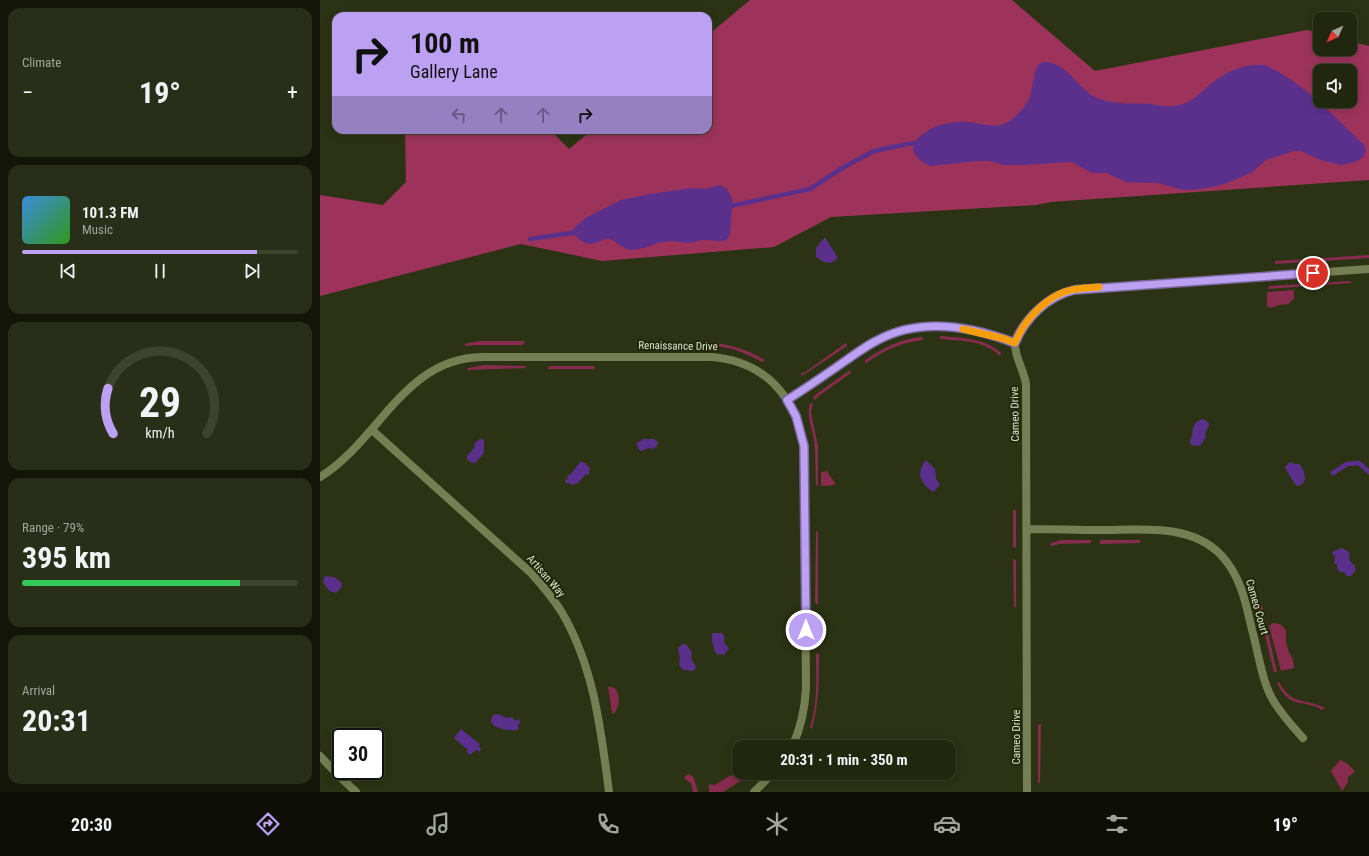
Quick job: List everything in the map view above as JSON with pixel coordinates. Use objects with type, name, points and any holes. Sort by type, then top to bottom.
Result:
[{"type":"street","points":[[787,400],[876,341],[907,329],[931,326],[964,329],[1005,339],[1015,343],[1026,323],[1046,303],[1058,295],[1074,290],[1369,269]]},
{"type":"street","name":"Cameo Drive","points":[[1015,343],[1016,353],[1026,384],[1027,792]]},
{"type":"street","name":"Renaissance Drive","points":[[320,478],[342,461],[407,390],[421,378],[439,367],[453,361],[470,357],[721,358],[742,363],[761,373],[777,386],[787,400],[796,416],[804,446],[806,687],[805,708],[801,725],[795,740]]},
{"type":"street","name":"Artisan Way","points":[[372,430],[531,573],[561,611],[580,650],[592,686],[609,792]]},
{"type":"street","name":"Cameo Court","points":[[1027,529],[1165,530],[1195,538],[1212,548],[1221,555],[1231,569],[1242,590],[1268,692],[1282,714],[1303,738]]},
{"type":"street","points":[[320,756],[356,792]]},
{"type":"street","points":[[754,792],[766,780]]},
{"type":"shaded area","points":[[750,0],[1012,0],[1095,71],[1307,30],[1313,31],[1313,56],[1357,56],[1357,43],[1369,46],[1369,180],[1051,202],[1036,205],[831,217],[774,247],[602,261],[521,244],[320,296],[320,195],[383,205],[406,182],[405,134],[554,134],[569,149],[587,134],[712,134],[712,32]]},
{"type":"shaded area","points":[[1042,63],[1054,63],[1060,66],[1087,92],[1099,99],[1119,103],[1166,106],[1179,105],[1195,98],[1217,79],[1236,69],[1249,65],[1263,65],[1282,74],[1313,97],[1313,108],[1326,108],[1364,145],[1366,151],[1362,158],[1355,162],[1341,165],[1320,160],[1301,151],[1294,151],[1266,160],[1251,173],[1227,183],[1208,188],[1188,190],[1158,183],[1126,182],[1106,173],[1092,173],[1072,162],[1004,165],[989,161],[978,161],[930,166],[915,155],[913,149],[916,140],[933,128],[951,123],[963,122],[996,126],[1011,120],[1021,111],[1029,99],[1036,69],[1038,65]]},
{"type":"shaded area","points":[[720,185],[729,192],[733,202],[731,213],[731,230],[729,237],[725,240],[704,240],[688,243],[665,241],[641,249],[631,250],[610,239],[605,239],[591,244],[587,243],[578,238],[573,232],[574,228],[587,217],[621,200],[692,188],[705,189]]},
{"type":"shaded area","points":[[825,237],[838,258],[831,263],[824,262],[816,257],[816,248]]},
{"type":"shaded area","points":[[1369,255],[1369,258],[1275,264],[1275,261]]},
{"type":"shaded area","points":[[1351,281],[1351,283],[1268,289],[1269,286]]},
{"type":"shaded area","points":[[1294,290],[1294,299],[1289,304],[1271,308],[1267,306],[1267,292]]},
{"type":"shaded area","points":[[940,336],[965,338],[988,344],[1001,353],[1000,356],[994,351],[980,344],[940,339]]},
{"type":"shaded area","points":[[922,337],[923,340],[892,348],[865,364],[865,360],[885,348],[899,342]]},
{"type":"shaded area","points":[[479,341],[525,341],[523,345],[466,346],[464,344]]},
{"type":"shaded area","points":[[705,342],[736,347],[765,360],[762,362],[742,352],[728,348],[707,346]]},
{"type":"shaded area","points":[[846,343],[847,346],[802,376],[801,373],[804,373]]},
{"type":"shaded area","points":[[485,365],[525,366],[526,368],[468,371],[468,368]]},
{"type":"shaded area","points":[[549,366],[594,366],[595,369],[548,369]]},
{"type":"shaded area","points":[[850,370],[851,373],[815,400],[813,398],[815,395]]},
{"type":"shaded area","points":[[810,403],[813,403],[811,413],[818,446],[818,486],[816,485],[814,440],[809,417]]},
{"type":"shaded area","points":[[1203,419],[1208,422],[1209,425],[1205,433],[1206,437],[1200,446],[1191,445],[1190,441],[1194,425]]},
{"type":"shaded area","points":[[480,439],[484,440],[484,453],[475,463],[472,463],[467,459],[467,456],[474,448],[475,443]]},
{"type":"shaded area","points":[[643,439],[654,439],[658,442],[657,446],[653,449],[648,448],[640,451],[637,443]]},
{"type":"shaded area","points":[[926,460],[935,469],[936,479],[940,485],[933,492],[925,485],[920,474]]},
{"type":"shaded area","points":[[580,462],[587,465],[590,470],[588,472],[590,473],[588,475],[586,474],[578,483],[572,485],[566,483],[565,480],[568,479],[567,476],[571,474]]},
{"type":"shaded area","points":[[1290,462],[1299,464],[1303,470],[1305,476],[1301,485],[1297,486],[1285,467]]},
{"type":"shaded area","points":[[828,471],[835,485],[821,486],[821,472]]},
{"type":"shaded area","points":[[1013,510],[1016,510],[1016,547],[1013,548]]},
{"type":"shaded area","points":[[818,531],[818,605],[815,602],[816,532]]},
{"type":"shaded area","points":[[1062,540],[1091,540],[1091,543],[1060,544],[1051,546],[1050,544]]},
{"type":"shaded area","points":[[1100,540],[1140,540],[1140,543],[1100,544]]},
{"type":"shaded area","points":[[1342,548],[1349,552],[1350,561],[1355,566],[1356,570],[1351,576],[1347,576],[1344,572],[1338,571],[1337,565],[1334,563],[1335,555],[1332,554],[1332,552]]},
{"type":"shaded area","points":[[1013,559],[1016,560],[1016,606],[1014,608]]},
{"type":"shaded area","points":[[325,576],[334,577],[341,582],[341,588],[336,593],[329,591],[323,582]]},
{"type":"shaded area","points":[[1262,605],[1277,672],[1274,672],[1258,607]]},
{"type":"shaded area","points":[[1273,623],[1280,624],[1286,630],[1286,642],[1293,659],[1294,668],[1281,671],[1269,626]]},
{"type":"shaded area","points":[[713,633],[722,633],[724,636],[724,643],[729,648],[724,655],[717,654],[716,652],[713,642]]},
{"type":"shaded area","points":[[683,644],[686,644],[692,653],[691,658],[696,668],[693,671],[683,670],[679,665],[680,658],[678,648]]},
{"type":"shaded area","points":[[819,653],[819,682],[812,729],[810,727],[813,718],[815,700],[816,654]]},
{"type":"shaded area","points":[[1279,682],[1284,690],[1294,698],[1325,708],[1322,710],[1292,701],[1282,692],[1277,683]]},
{"type":"shaded area","points":[[608,687],[616,689],[618,695],[619,702],[614,714],[612,713]]},
{"type":"shaded area","points":[[498,714],[507,718],[512,717],[515,721],[519,719],[519,729],[509,730],[495,726],[491,719],[493,715]]},
{"type":"shaded area","points":[[1041,724],[1040,783],[1038,783],[1038,725]]},
{"type":"shaded area","points":[[461,729],[480,744],[479,747],[481,749],[479,752],[476,750],[470,755],[467,752],[468,750],[454,738]]},
{"type":"shaded area","points":[[1340,760],[1348,764],[1355,772],[1348,777],[1348,782],[1342,791],[1331,771]]},
{"type":"shaded area","points":[[689,774],[694,778],[698,792],[693,792],[691,783],[685,779],[685,776]]},
{"type":"shaded area","points":[[731,775],[732,780],[742,780],[723,792],[709,792],[709,784],[715,785]]},
{"type":"waterway","points":[[726,207],[810,189],[844,167],[874,151],[920,143]]},
{"type":"waterway","points":[[530,239],[579,232]]},
{"type":"waterway","points":[[1333,473],[1347,464],[1359,463],[1369,472]]},
{"type":"slow traffic","points":[[963,329],[976,331],[1015,343],[1026,323],[1046,303],[1065,292],[1082,288],[1099,287]]},
{"type":"route","points":[[806,630],[804,446],[796,416],[787,400],[876,341],[883,337],[907,329],[941,326],[976,331],[1015,343],[1026,323],[1046,303],[1065,292],[1082,288],[1313,273]]}]
